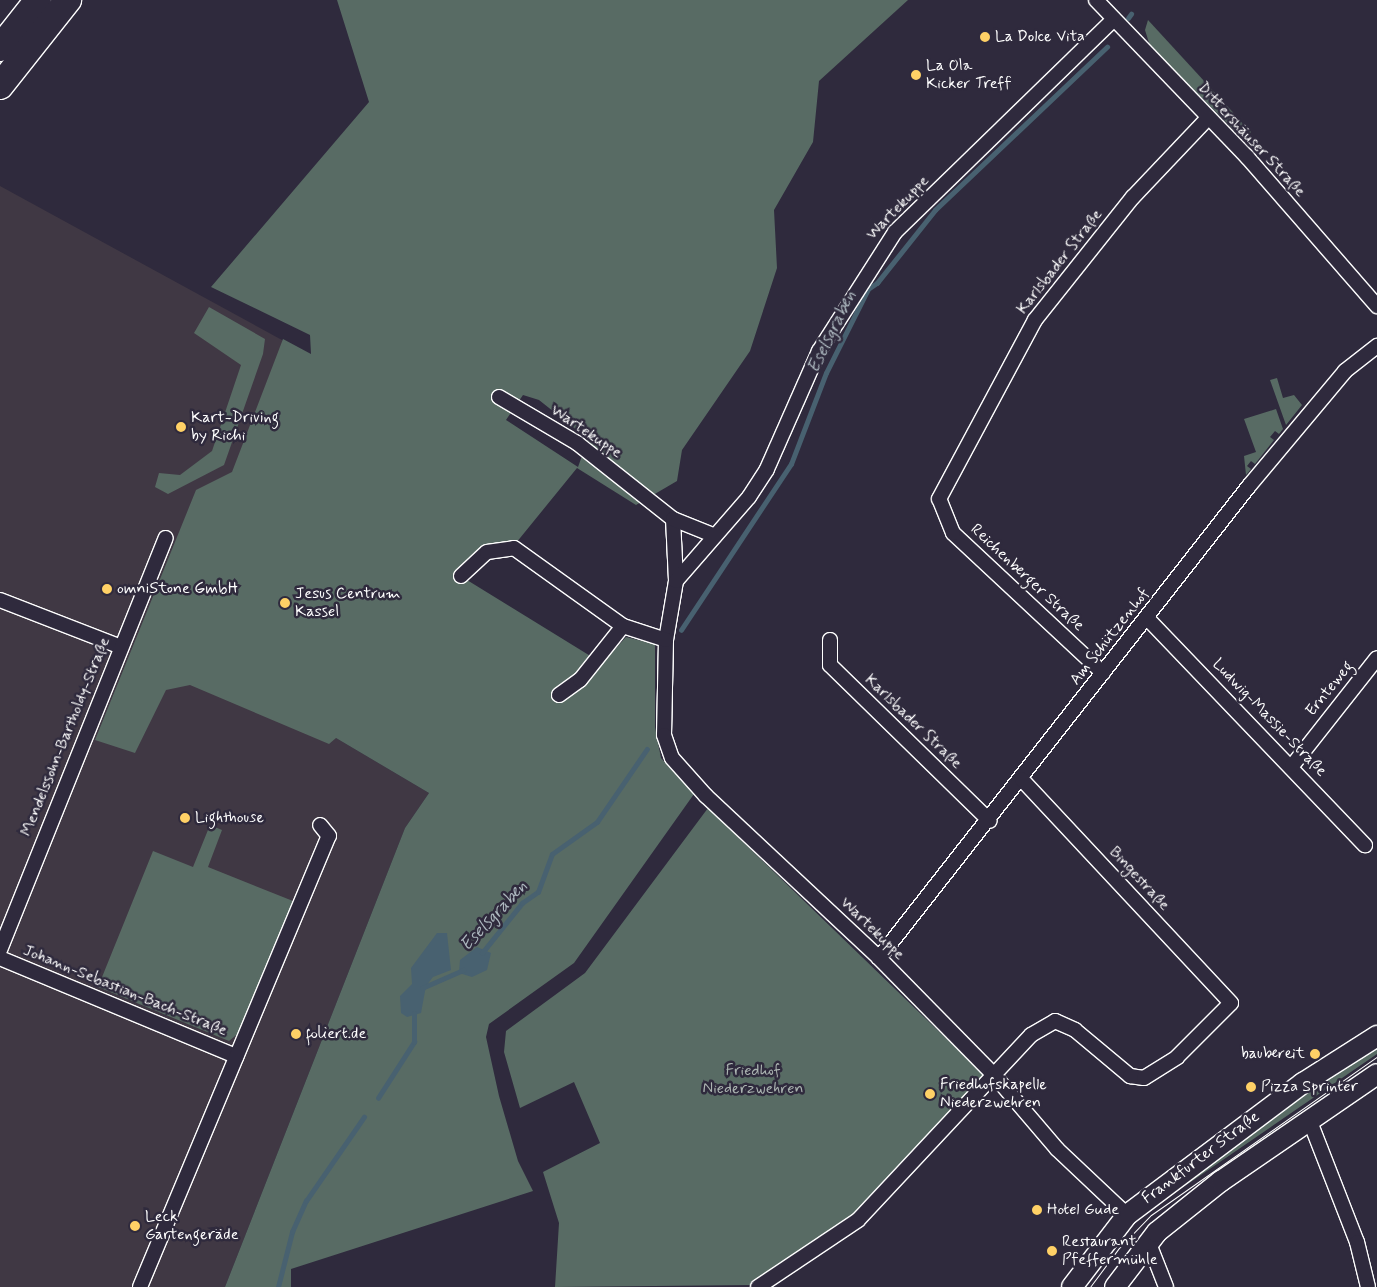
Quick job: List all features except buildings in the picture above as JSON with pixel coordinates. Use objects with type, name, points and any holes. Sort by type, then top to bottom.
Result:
[{"type":"highway","points":[[0,48],[38,0]]},
{"type":"highway","points":[[0,86],[68,0]]},
{"type":"main road","name":"Frankfurter Straße","points":[[1072,1287],[1127,1215],[1303,1083],[1377,1036]]},
{"type":"main road","name":"Frankfurter Straße","points":[[1115,1287],[1148,1241],[1220,1180],[1309,1118],[1377,1074]]},
{"type":"main road","points":[[1127,1215],[1148,1241]]},
{"type":"street","name":"Dittershäuser Straße","points":[[1096,0],[1208,118],[1377,306]]},
{"type":"street","name":"Wartekuppe","points":[[676,581],[715,536],[767,469],[819,351],[884,245],[1114,19]]},
{"type":"street","name":"Karlsbader Straße","points":[[939,498],[1035,320],[1133,196],[1208,118]]},
{"type":"street","name":"Am Schützenhof","points":[[879,958],[990,821],[1310,410],[1345,371],[1377,346]]},
{"type":"street","name":"Wartekuppe","points":[[499,397],[577,443],[673,519],[715,536]]},
{"type":"street","name":"Reichenberger Straße","points":[[939,498],[954,533],[1103,674]]},
{"type":"street","name":"Wartekuppe","points":[[673,519],[676,581],[666,640],[664,735],[672,758],[706,796],[879,958],[993,1074],[1057,1149],[1127,1215]]},
{"type":"street","name":"Mendelssohn-Bartholdy-Straße","points":[[0,950],[166,538]]},
{"type":"street","points":[[461,576],[487,552],[514,548],[623,626],[666,640]]},
{"type":"street","points":[[0,600],[121,647]]},
{"type":"street","name":"Ludwig-Massie-Straße","points":[[1147,618],[1292,766],[1365,844]]},
{"type":"street","points":[[559,695],[580,680],[623,626]]},
{"type":"street","name":"Karlsbader Straße","points":[[830,640],[830,665],[990,821]]},
{"type":"street","name":"Ernteweg","points":[[1292,766],[1377,658]]},
{"type":"street","name":"Bingestraße","points":[[993,1074],[1031,1035],[1056,1021],[1075,1030],[1130,1076],[1144,1078],[1177,1057],[1231,1003],[1022,780]]},
{"type":"street","name":"Johann-Sebastian-Bach-Straße","points":[[140,1287],[329,836],[320,825]]},
{"type":"street","name":"Johann-Sebastian-Bach-Straße","points":[[0,958],[236,1056]]},
{"type":"street","points":[[758,1287],[858,1220],[993,1074]]},
{"type":"street","points":[[1309,1118],[1357,1242],[1368,1287]]},
{"type":"street","points":[[1148,1241],[1166,1287]]},
{"type":"shaded area","points":[[0,186],[390,399],[336,738],[429,793],[405,828],[225,1287],[0,1287]]},
{"type":"green space","points":[[337,0],[908,0],[819,81],[813,142],[774,210],[777,268],[750,351],[682,450],[677,481],[636,505],[577,468],[516,543],[482,547],[454,572],[592,657],[599,667],[626,637],[655,644],[655,727],[661,758],[694,794],[574,963],[489,1024],[486,1037],[499,1096],[518,1161],[533,1191],[291,1269],[291,1287],[225,1287],[405,828],[429,793],[336,738],[329,744],[190,685],[166,690],[135,753],[95,740],[196,490],[232,472],[283,339],[311,354],[310,335],[211,287],[369,102]],"holes":[[[523,395],[539,400],[588,439],[578,467],[506,420]]]},
{"type":"green space","points":[[1148,20],[1251,132],[1248,136],[1242,138],[1150,46],[1145,30]]},
{"type":"green space","points":[[209,307],[265,339],[263,354],[224,465],[168,494],[155,487],[159,473],[180,475],[212,451],[241,365],[194,333]]},
{"type":"green space","points":[[1277,378],[1283,398],[1294,395],[1302,405],[1286,425],[1270,380]]},
{"type":"green space","points":[[1276,409],[1283,429],[1279,434],[1275,431],[1270,437],[1274,440],[1255,464],[1251,461],[1247,466],[1251,469],[1246,475],[1244,456],[1256,452],[1244,419]]},
{"type":"green space","name":"Friedhof Niederzwehren","points":[[708,808],[985,1076],[850,1217],[752,1285],[555,1287],[559,1223],[543,1172],[600,1143],[574,1082],[520,1108],[504,1052],[506,1031],[585,973]]},
{"type":"green space","points":[[210,825],[222,830],[208,867],[293,901],[240,1032],[229,1041],[98,987],[153,851],[193,867]]},
{"type":"green space","points":[[1377,1045],[1377,1054],[1182,1188],[1309,1088]]},
{"type":"water","points":[[437,933],[447,933],[451,970],[433,977],[426,986],[421,1013],[407,1017],[401,1013],[400,996],[412,984],[411,968]]},
{"type":"water","points":[[477,947],[491,953],[487,970],[472,977],[459,973],[460,960]]},
{"type":"waterway","name":"Eselsgraben","points":[[1128,18],[1131,14]]},
{"type":"waterway","name":"Eselsgraben","points":[[681,630],[791,464],[826,373],[868,289],[877,283],[935,210],[1107,47]]},
{"type":"waterway","name":"Eselsgraben","points":[[482,953],[522,903],[538,892],[552,854],[597,822],[647,749]]},
{"type":"waterway","name":"Eselsgraben","points":[[422,988],[463,970]]},
{"type":"waterway","name":"Eselsgraben","points":[[378,1098],[414,1042],[414,1014]]},
{"type":"waterway","name":"Eselsgraben","points":[[278,1287],[292,1232],[306,1201],[364,1117]]},
{"type":"tram line","points":[[1090,1287],[1119,1248],[1151,1215],[1377,1057]]},
{"type":"place","name":"La Dolce Vita","points":[[985,37]]},
{"type":"place","name":"La Ola Kicker Treff","points":[[916,75]]},
{"type":"place","name":"Kart-Driving by Richi","points":[[181,427]]},
{"type":"place","name":"omniStone GmbH","points":[[107,589]]},
{"type":"place","name":"Jesus Centrum Kassel","points":[[285,603]]},
{"type":"place","name":"Lighthouse","points":[[185,818]]},
{"type":"place","name":"foliert.de","points":[[296,1034]]},
{"type":"place","name":"baubereit","points":[[1315,1054]]},
{"type":"place","name":"Pizza Sprinter","points":[[1251,1087]]},
{"type":"place","name":"Friedhofskapelle Niederzwehren","points":[[930,1094]]},
{"type":"place","name":"Hotel Gude","points":[[1037,1210]]},
{"type":"place","name":"Leck Gartengeräde","points":[[135,1226]]},
{"type":"place","name":"Restaurant Pfeffermühle","points":[[1052,1251]]}]
